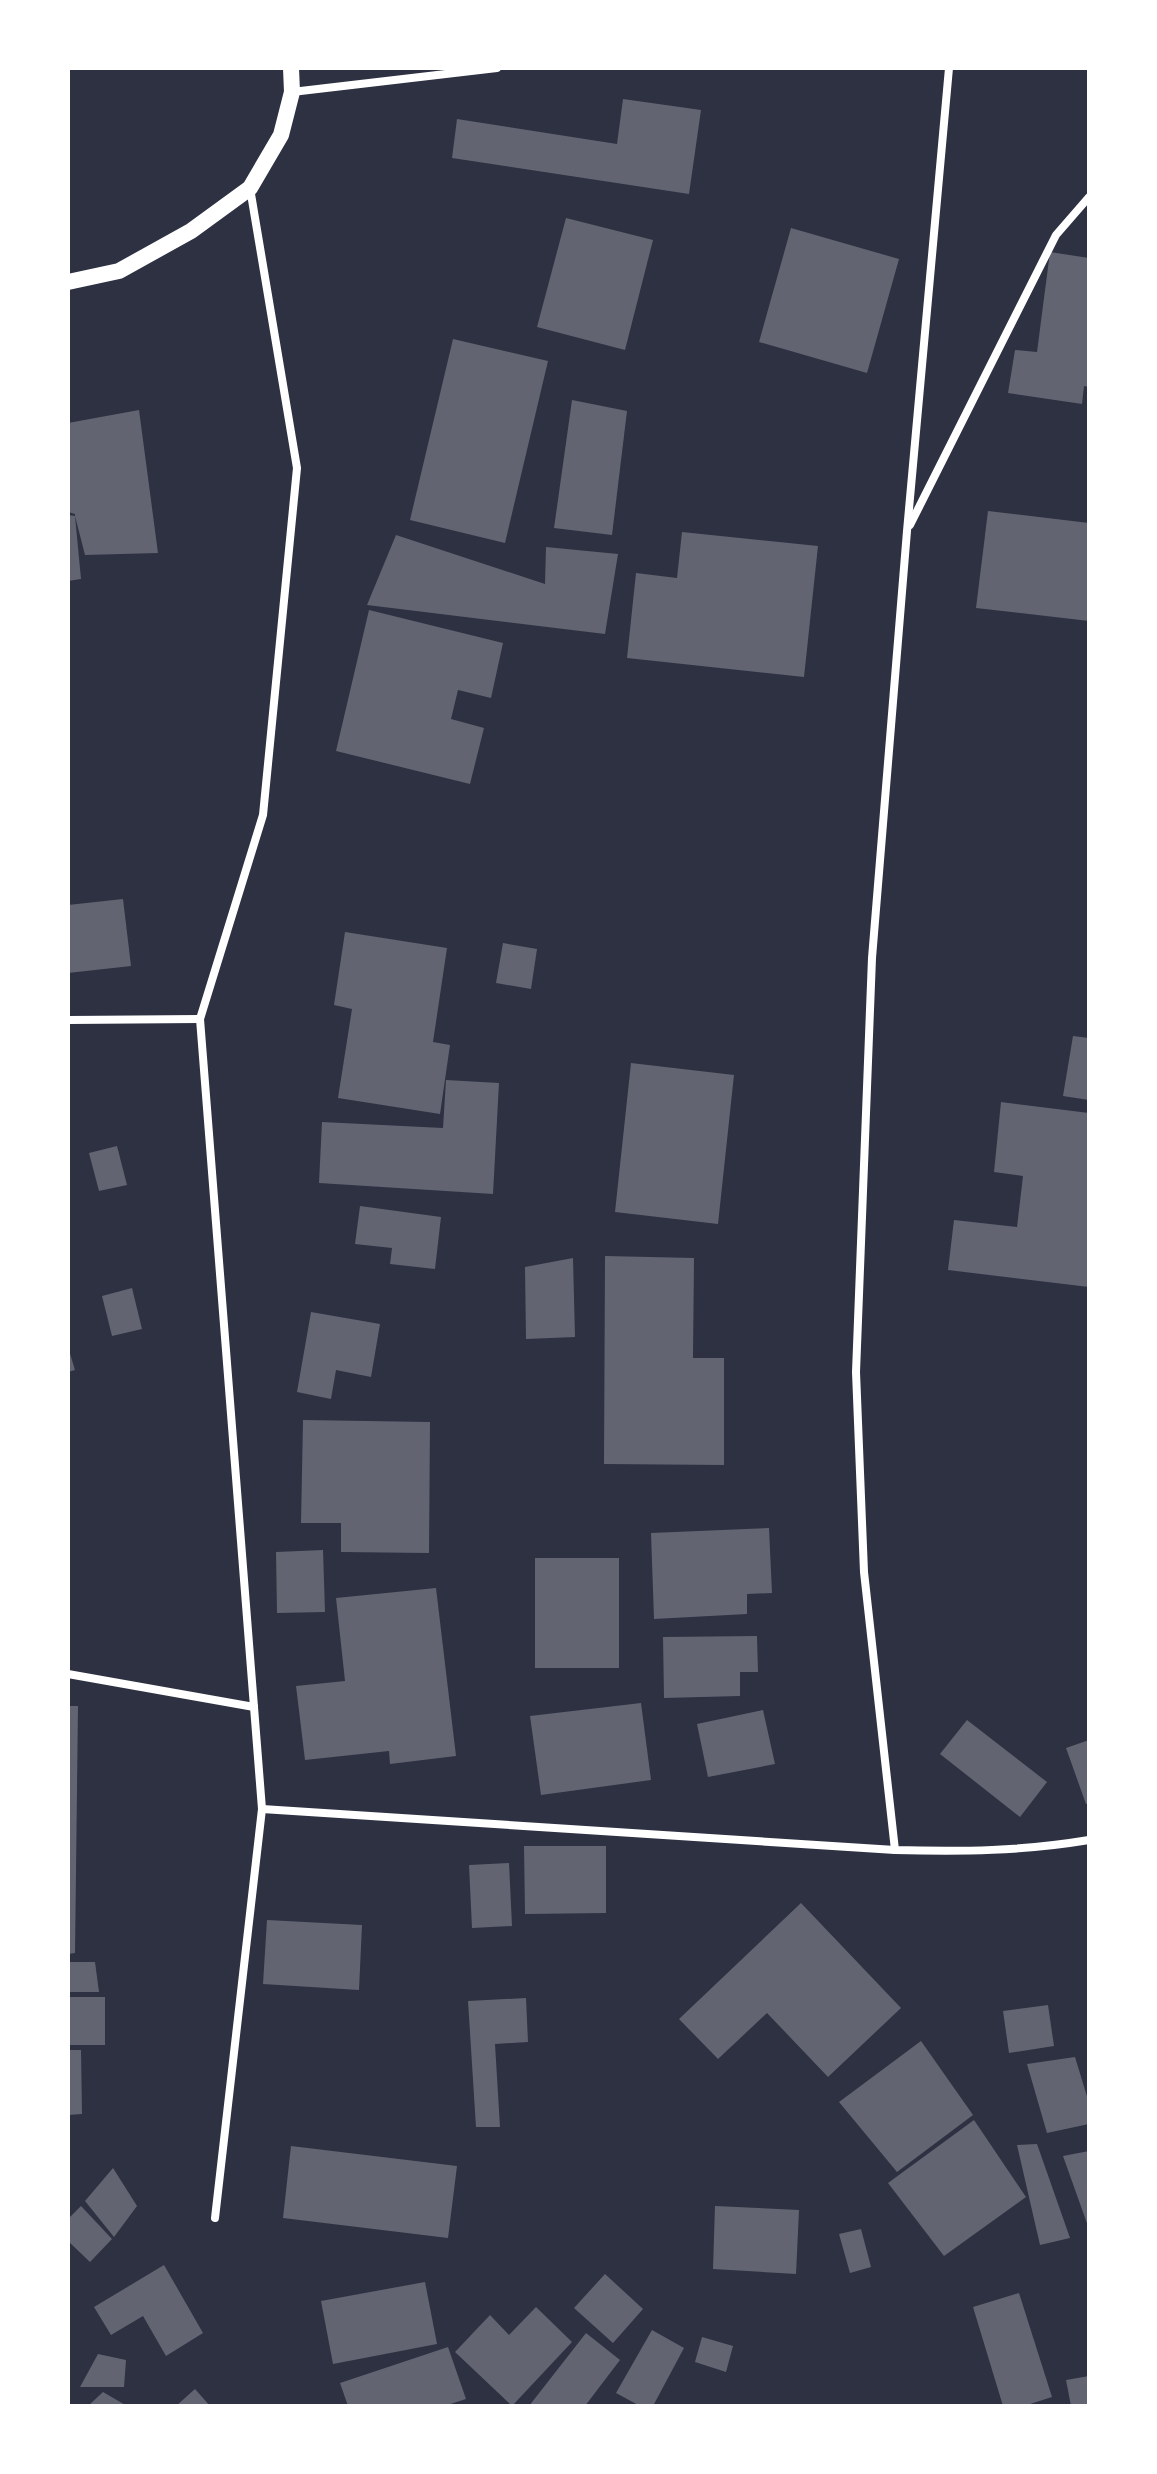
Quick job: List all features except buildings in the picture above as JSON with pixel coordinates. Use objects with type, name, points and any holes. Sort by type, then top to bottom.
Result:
[{"type":"main road","points":[[68,282],[119,271],[191,231],[250,188],[281,135],[292,92],[291,68]]},
{"type":"street","points":[[292,92],[497,68]]},
{"type":"street","points":[[895,1850],[864,1572],[856,1372],[872,958],[949,68]]},
{"type":"street","points":[[215,2218],[262,1809],[200,1019],[263,815],[297,468],[250,188]]},
{"type":"street","points":[[907,531],[1056,235],[1089,197]]},
{"type":"street","points":[[68,1020],[200,1019]]},
{"type":"street","points":[[68,1674],[254,1707]]},
{"type":"street","points":[[262,1809],[895,1850],[964,1852],[1036,1849],[1089,1840]]}]
